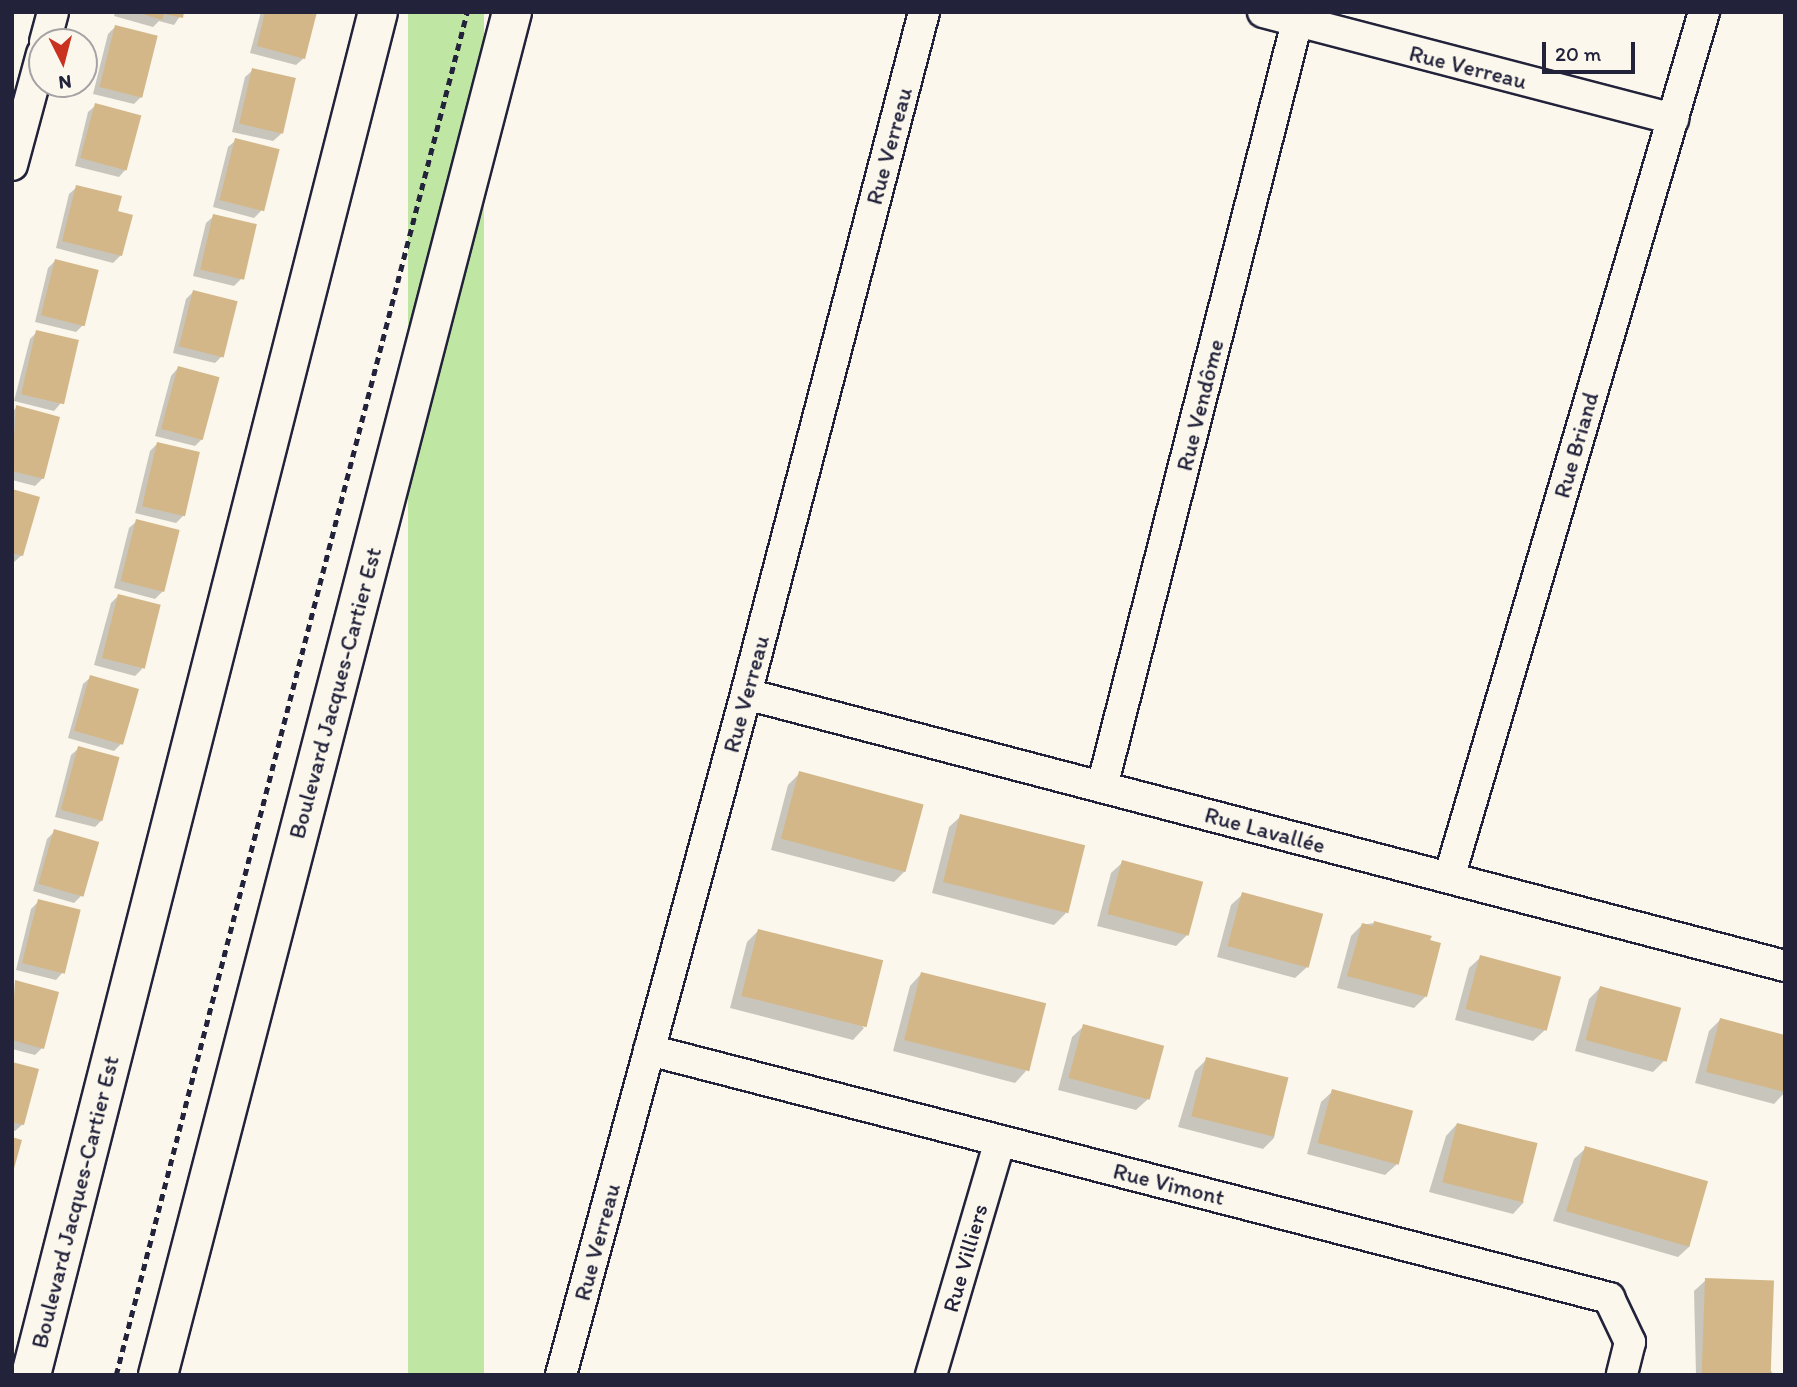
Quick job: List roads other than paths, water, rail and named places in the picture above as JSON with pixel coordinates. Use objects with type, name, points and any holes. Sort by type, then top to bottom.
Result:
[{"type":"main road","name":"Boulevard Jacques-Cartier Est","points":[[31,1375],[378,12]]},
{"type":"main road","name":"Boulevard Jacques-Cartier Est","points":[[158,1375],[512,12]]},
{"type":"street","name":"Rue Verreau","points":[[561,1375],[746,694],[924,12]]},
{"type":"street","name":"Rue Verreau","points":[[1263,12],[1673,120]]},
{"type":"street","name":"Rue Briand","points":[[1449,878],[1704,12]]},
{"type":"street","name":"Rue Vendôme","points":[[1102,787],[1297,22]]},
{"type":"street","points":[[12,164],[30,98]]},
{"type":"street","name":"Rue Lavallée","points":[[746,694],[1785,966]]},
{"type":"street","name":"Rue Vimont","points":[[649,1050],[1609,1298],[1630,1342],[1622,1375]]},
{"type":"street","name":"Rue Villiers","points":[[931,1375],[1000,1141]]}]
